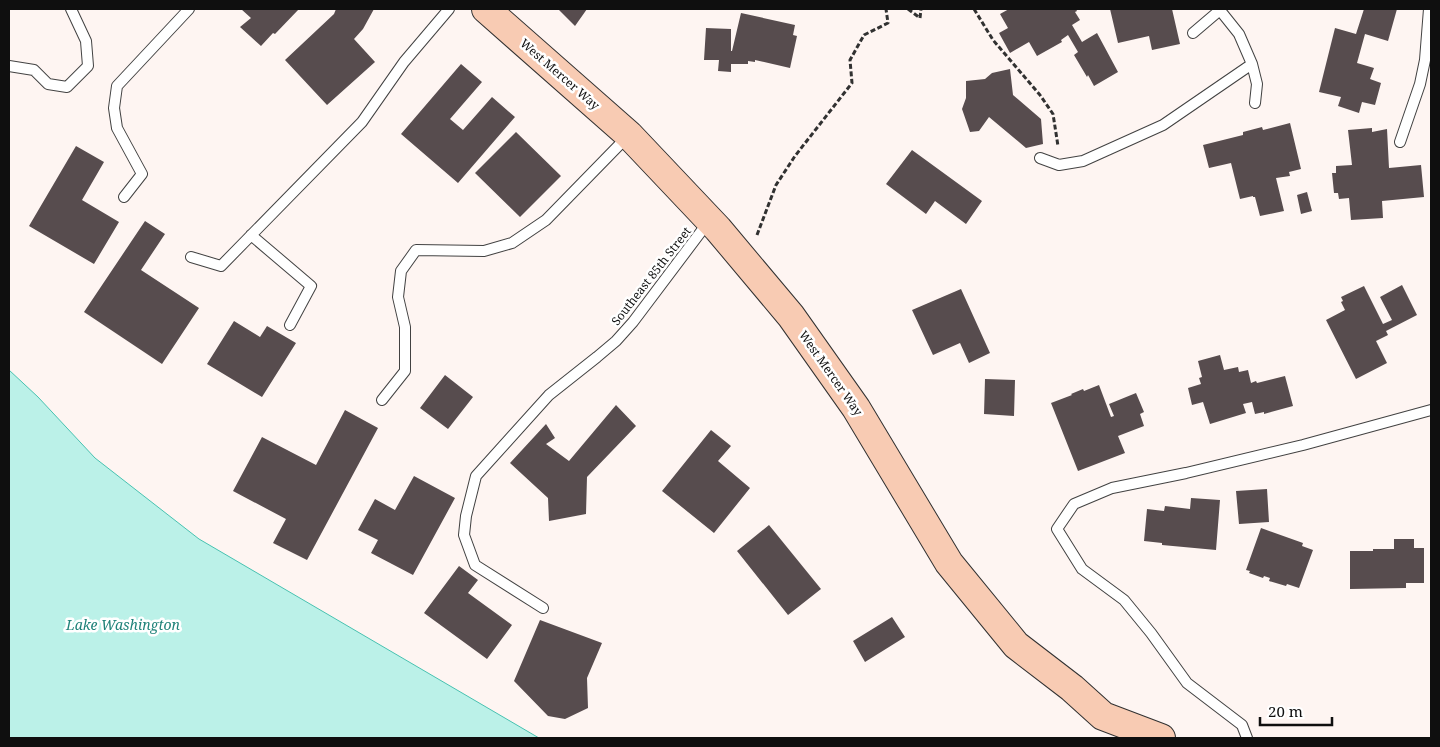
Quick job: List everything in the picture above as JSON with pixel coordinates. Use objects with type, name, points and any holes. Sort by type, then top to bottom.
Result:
[{"type":"street","name":"West Mercer Way","points":[[486,9],[629,135],[710,220],[791,316],[856,408],[949,563],[1016,645],[1072,688],[1103,716],[1161,738]]},
{"type":"lane","points":[[9,66],[34,70],[48,84],[67,87],[88,66],[86,42],[71,9]]},
{"type":"lane","points":[[124,197],[142,174],[117,128],[114,108],[117,86],[189,9]]},
{"type":"lane","points":[[191,257],[221,266],[362,122],[404,62],[449,9]]},
{"type":"lane","points":[[1194,33],[1219,9],[1239,34],[1252,64],[1257,84],[1256,103]]},
{"type":"lane","points":[[1400,142],[1420,84],[1430,23],[1429,9]]},
{"type":"lane","points":[[1040,158],[1059,166],[1083,162],[1163,125],[1252,64]]},
{"type":"lane","points":[[382,400],[405,371],[405,327],[398,298],[401,272],[416,250],[484,251],[512,243],[546,220],[629,135]]},
{"type":"lane","name":"Southeast 85th Street","points":[[543,608],[475,565],[464,535],[466,516],[476,476],[549,395],[597,358],[628,328],[710,220]]},
{"type":"lane","points":[[251,235],[311,286],[290,325]]},
{"type":"lane","points":[[1247,738],[1242,725],[1187,682],[1124,600],[1082,569],[1057,529],[1074,504],[1112,488],[1186,473],[1294,447],[1431,410]]},
{"type":"path","points":[[745,261],[763,223],[776,185],[794,156],[852,83],[850,60],[864,35],[888,23],[886,9]]},
{"type":"path","points":[[908,9],[920,18],[921,9]]},
{"type":"path","points":[[974,9],[994,40],[1040,95],[1053,114],[1058,148]]},
{"type":"water","name":"Lake Washington","points":[[9,370],[38,397],[95,458],[199,539],[539,738],[9,738]]},
{"type":"building","points":[[241,9],[299,9],[261,46],[240,27],[251,18]]},
{"type":"building","points":[[336,9],[374,9],[363,29],[354,39],[375,62],[327,105],[285,60],[334,14]]},
{"type":"building","points":[[558,9],[587,9],[575,26]]},
{"type":"building","points":[[1009,9],[1076,9],[1077,11],[1075,12],[1080,20],[1072,25],[1082,42],[1097,33],[1118,72],[1094,86],[1074,55],[1078,52],[1068,35],[1061,40],[1062,42],[1037,56],[1029,42],[1010,53],[999,33],[1008,28],[1000,14]]},
{"type":"building","points":[[1110,9],[1172,9],[1180,44],[1152,50],[1149,36],[1118,43]]},
{"type":"building","points":[[1364,9],[1397,9],[1388,41],[1365,34],[1357,63],[1374,68],[1370,79],[1381,83],[1375,105],[1362,102],[1359,113],[1338,106],[1341,97],[1319,92],[1335,28],[1356,34]]},
{"type":"building","points":[[741,13],[795,25],[793,35],[797,36],[790,68],[755,60],[755,62],[748,61],[748,64],[731,64],[731,72],[718,71],[719,60],[704,60],[706,28],[731,29],[732,51]]},
{"type":"building","points":[[461,64],[482,82],[450,119],[463,130],[492,97],[515,117],[458,183],[401,134]]},
{"type":"building","points":[[1010,69],[1013,95],[1041,119],[1043,144],[1026,148],[989,117],[979,131],[970,132],[962,109],[966,98],[966,81],[985,79],[992,73]]},
{"type":"building","points":[[1290,123],[1301,169],[1289,172],[1290,176],[1276,178],[1284,211],[1260,216],[1255,197],[1240,199],[1231,163],[1209,168],[1203,145],[1243,135],[1243,132],[1262,127],[1263,130]]},
{"type":"building","points":[[1372,128],[1372,132],[1387,129],[1389,168],[1421,165],[1424,197],[1382,201],[1383,218],[1351,220],[1349,198],[1339,199],[1338,193],[1334,193],[1332,173],[1336,173],[1336,166],[1352,165],[1348,130]]},
{"type":"building","points":[[516,132],[561,176],[520,217],[475,173]]},
{"type":"building","points":[[76,146],[104,162],[82,200],[119,222],[94,264],[29,226]]},
{"type":"building","points":[[912,150],[982,201],[966,224],[935,201],[926,214],[886,184]]},
{"type":"building","points":[[1307,192],[1312,211],[1301,214],[1297,195]]},
{"type":"building","points":[[145,221],[165,234],[141,270],[199,308],[162,364],[84,312]]},
{"type":"building","points":[[1402,285],[1417,315],[1386,331],[1388,335],[1376,341],[1387,363],[1356,379],[1326,320],[1345,310],[1341,297],[1364,286],[1383,324],[1392,320],[1380,297]]},
{"type":"building","points":[[961,289],[990,353],[969,363],[960,343],[933,355],[912,310]]},
{"type":"building","points":[[234,321],[260,337],[267,326],[296,343],[262,397],[207,364]]},
{"type":"building","points":[[1220,355],[1224,370],[1238,367],[1239,372],[1248,370],[1251,383],[1285,376],[1293,406],[1264,414],[1264,412],[1255,414],[1252,402],[1243,404],[1246,413],[1210,424],[1203,402],[1192,405],[1188,388],[1201,384],[1199,378],[1202,377],[1198,361]]},
{"type":"building","points":[[445,375],[473,397],[448,429],[420,408]]},
{"type":"building","points":[[985,379],[1015,380],[1014,416],[984,414]]},
{"type":"building","points":[[1099,385],[1111,417],[1114,416],[1109,404],[1136,393],[1144,412],[1140,414],[1144,426],[1118,436],[1125,453],[1078,471],[1051,403],[1083,389],[1084,391]]},
{"type":"building","points":[[616,405],[636,426],[587,477],[586,514],[549,521],[548,498],[510,463],[546,424],[555,438],[546,444],[569,461]]},
{"type":"building","points":[[345,410],[378,428],[307,560],[273,543],[286,519],[233,491],[262,437],[316,465]]},
{"type":"building","points":[[711,430],[731,446],[718,461],[750,488],[714,533],[662,491]]},
{"type":"building","points":[[414,476],[455,498],[413,575],[371,553],[378,540],[358,530],[375,499],[395,510]]},
{"type":"building","points":[[1267,489],[1269,522],[1239,524],[1236,491]]},
{"type":"building","points":[[1191,498],[1220,500],[1216,550],[1162,545],[1162,543],[1144,541],[1147,509],[1164,511],[1165,506],[1190,509]]},
{"type":"building","points":[[769,525],[821,589],[788,615],[737,551]]},
{"type":"building","points":[[1261,528],[1303,543],[1302,546],[1313,550],[1299,588],[1269,581],[1270,578],[1264,576],[1263,578],[1246,570]]},
{"type":"building","points":[[1394,539],[1414,539],[1414,548],[1424,548],[1424,583],[1406,583],[1406,588],[1350,589],[1350,551],[1394,549]]},
{"type":"building","points":[[459,566],[478,580],[468,593],[512,625],[487,659],[424,613]]},
{"type":"building","points":[[892,617],[905,637],[865,662],[853,641]]},
{"type":"building","points":[[540,620],[602,643],[587,678],[588,708],[565,719],[548,716],[514,681]]}]
